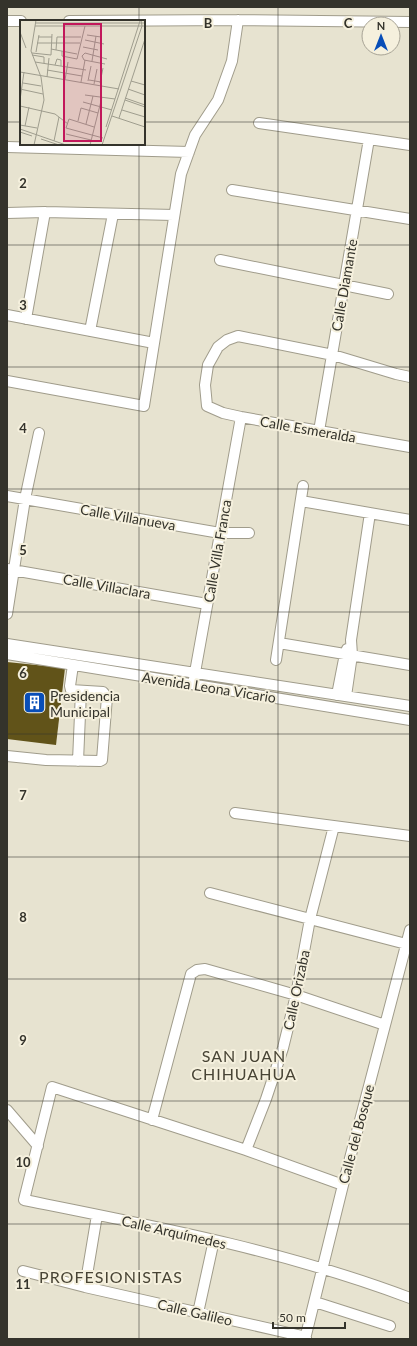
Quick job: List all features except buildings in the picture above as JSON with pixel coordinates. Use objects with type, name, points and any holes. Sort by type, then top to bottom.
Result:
[{"type":"street","points":[[7,381],[144,406],[181,174],[195,135],[218,100],[232,62],[238,20]]},
{"type":"street","points":[[7,21],[20,21]]},
{"type":"street","points":[[145,21],[410,22]]},
{"type":"street","points":[[259,123],[410,145]]},
{"type":"street","name":"Calle Diamante","points":[[319,431],[369,139]]},
{"type":"street","points":[[7,147],[189,152]]},
{"type":"street","points":[[232,190],[410,219]]},
{"type":"street","points":[[7,213],[45,212],[174,215]]},
{"type":"street","points":[[26,319],[45,212]]},
{"type":"street","points":[[90,331],[113,214]]},
{"type":"street","points":[[220,260],[388,294]]},
{"type":"street","points":[[7,315],[154,343]]},
{"type":"street","name":"Calle Esmeralda","points":[[333,355],[238,336],[227,340],[218,347],[208,365],[205,385],[207,406],[223,413],[241,417],[410,446]]},
{"type":"street","points":[[333,355],[410,377]]},
{"type":"street","name":"Calle Villa Franca","points":[[193,684],[241,417]]},
{"type":"street","points":[[7,614],[10,570],[39,433]]},
{"type":"street","points":[[276,660],[303,486]]},
{"type":"street","name":"Calle Villanueva","points":[[7,496],[220,532],[249,533]]},
{"type":"street","points":[[301,502],[410,520]]},
{"type":"street","points":[[342,695],[370,513]]},
{"type":"street","name":"Calle Villaclara","points":[[10,570],[208,604]]},
{"type":"street","points":[[279,643],[410,666]]},
{"type":"street","name":"Avenida Leona Vicario","points":[[7,644],[410,706]]},
{"type":"street","name":"Avenida Leona Vicario","points":[[7,654],[410,720]]},
{"type":"street","points":[[7,756],[78,761],[100,761],[103,758],[107,697],[103,692],[71,690],[73,665]]},
{"type":"street","points":[[78,761],[81,691]]},
{"type":"street","points":[[235,814],[410,836]]},
{"type":"street","name":"Calle Orizaba","points":[[246,1150],[266,1099],[283,1048],[296,995],[310,919],[334,826]]},
{"type":"street","points":[[210,893],[408,945]]},
{"type":"street","name":"Calle del Bosque","points":[[305,1338],[343,1185],[385,1025],[408,945],[410,930]]},
{"type":"street","points":[[152,1120],[191,974],[197,970],[205,969],[296,995],[385,1025]]},
{"type":"street","points":[[38,1146],[52,1087],[246,1150],[343,1185]]},
{"type":"street","points":[[7,1110],[38,1146]]},
{"type":"street","name":"Calle Arquímedes","points":[[38,1146],[24,1200],[214,1240],[323,1269],[410,1298]]},
{"type":"street","points":[[84,1287],[97,1215]]},
{"type":"street","points":[[198,1313],[214,1240]]},
{"type":"street","name":"Calle Galileo","points":[[23,1271],[84,1287],[305,1338]]},
{"type":"street","points":[[315,1302],[390,1326]]},
{"type":"place","name":"Presidencia Municipal","points":[[34,703]]},
{"type":"district","name":"SAN JUAN CHIHUAHUA","points":[[244,1064]]},
{"type":"district","name":"PROFESIONISTAS","points":[[111,1276]]}]
